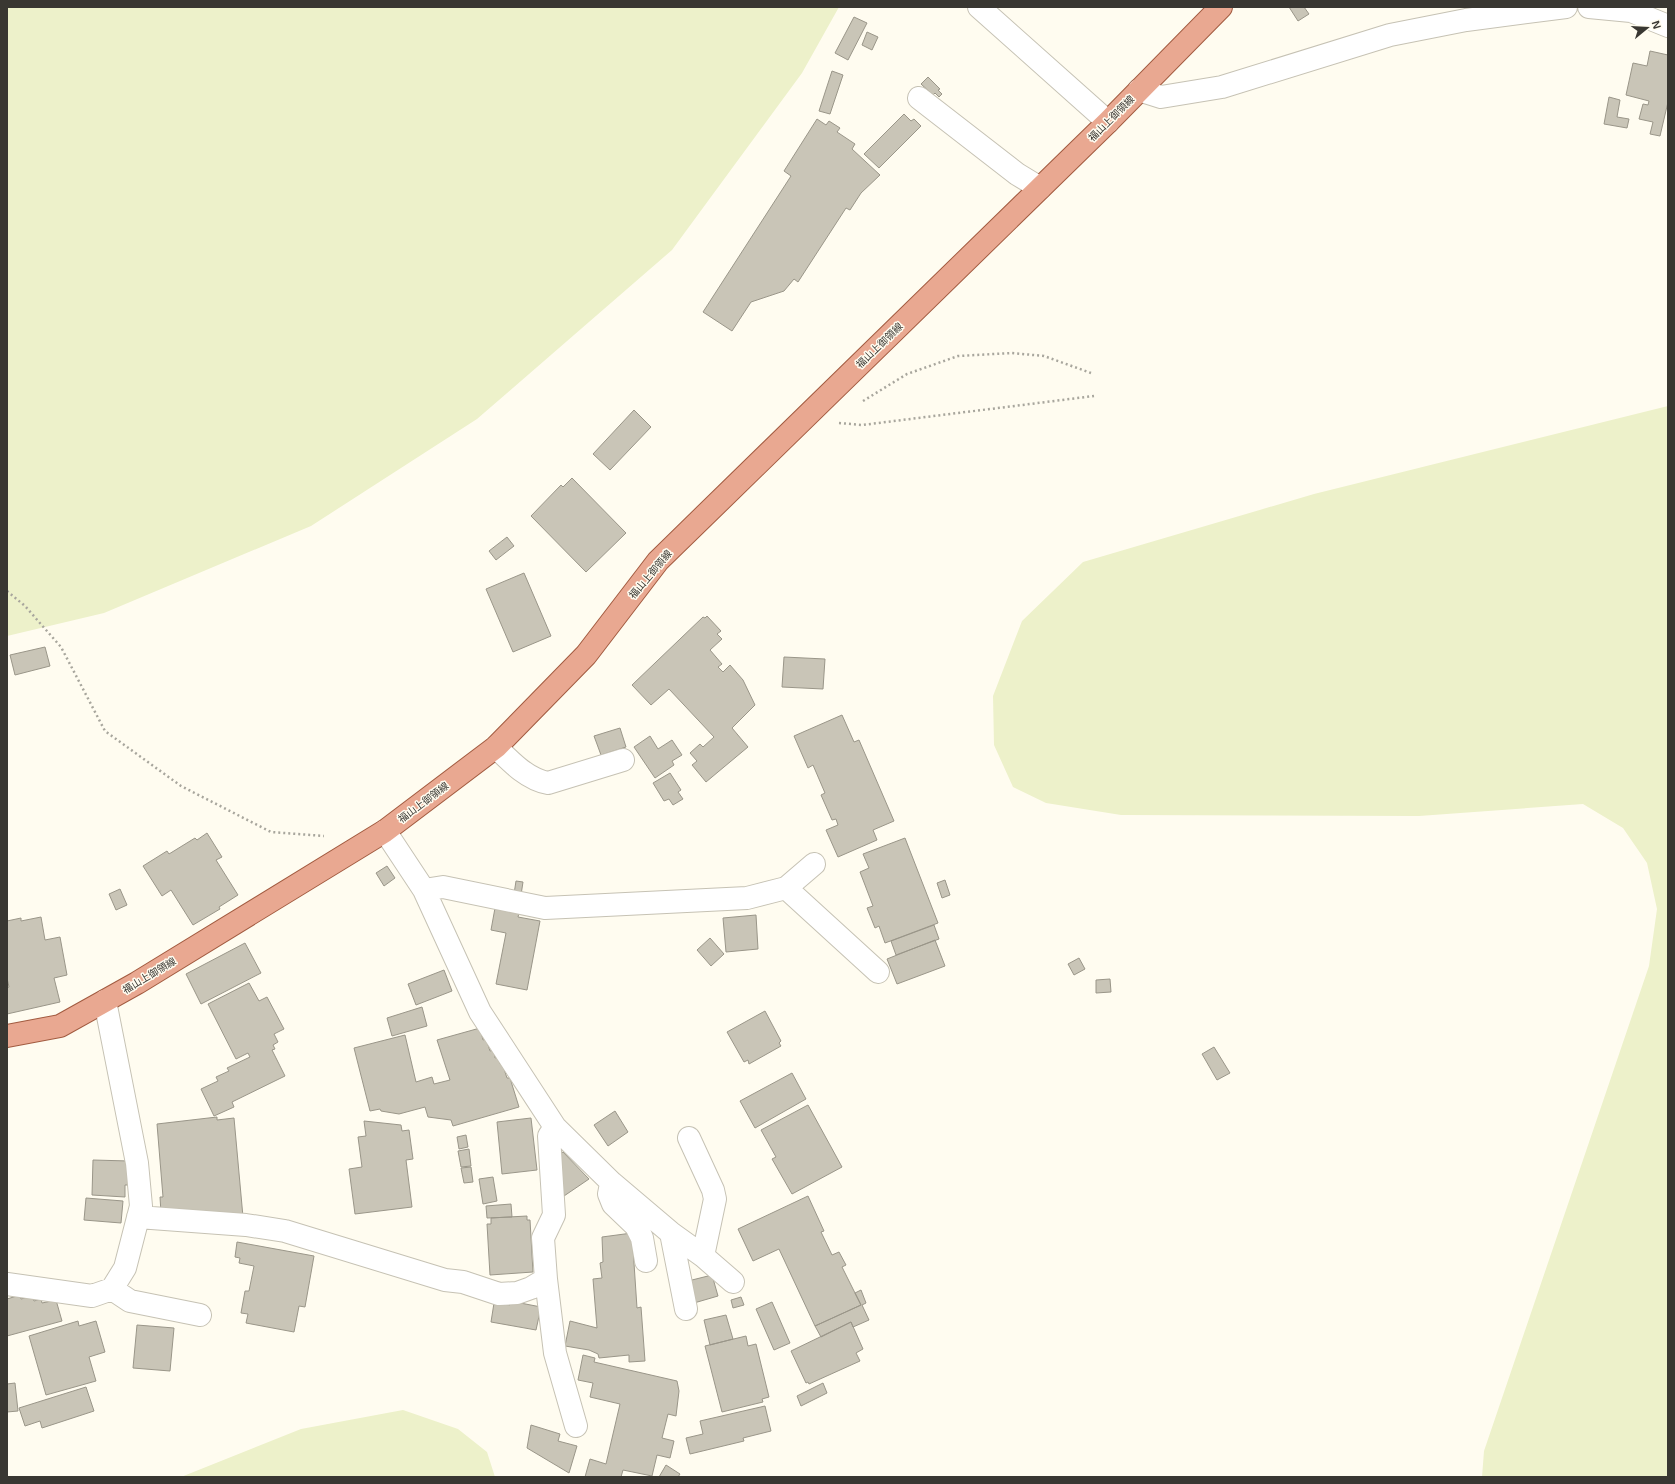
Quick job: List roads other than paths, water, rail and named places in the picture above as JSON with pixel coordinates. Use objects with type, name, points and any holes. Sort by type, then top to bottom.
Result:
[{"type":"main road","name":"福山上御領線","points":[[7,1036],[60,1026],[137,983],[385,831],[496,747],[586,655],[658,561],[1108,122],[1221,7]]},
{"type":"street","points":[[979,7],[1108,122]]},
{"type":"street","points":[[1139,90],[1161,97],[1222,87],[1390,35],[1466,20],[1566,7]]},
{"type":"street","points":[[1589,7],[1632,11],[1668,26]]},
{"type":"street","points":[[919,98],[1017,174],[1040,188]]},
{"type":"street","points":[[496,747],[512,763],[536,781],[548,783],[624,760]]},
{"type":"street","points":[[385,831],[424,890],[480,1012],[554,1127],[612,1183],[671,1233],[703,1256],[733,1282]]},
{"type":"street","points":[[424,890],[443,887],[545,908],[747,898],[786,888],[814,864]]},
{"type":"street","points":[[786,888],[878,972]]},
{"type":"street","points":[[7,1284],[92,1296],[112,1289],[125,1268],[141,1206],[137,1163],[105,1001]]},
{"type":"street","points":[[554,1127],[548,1136],[554,1215],[543,1238],[546,1279],[555,1353],[576,1426]]},
{"type":"street","points":[[689,1138],[713,1190],[715,1199],[703,1256]]},
{"type":"street","points":[[612,1183],[609,1194],[613,1204],[636,1226],[642,1238],[646,1261]]},
{"type":"street","points":[[138,1217],[246,1225],[285,1231],[445,1280],[463,1282],[499,1294],[518,1293],[531,1288],[546,1279]]},
{"type":"street","points":[[671,1233],[686,1309]]},
{"type":"street","points":[[112,1289],[130,1301],[200,1315]]}]
